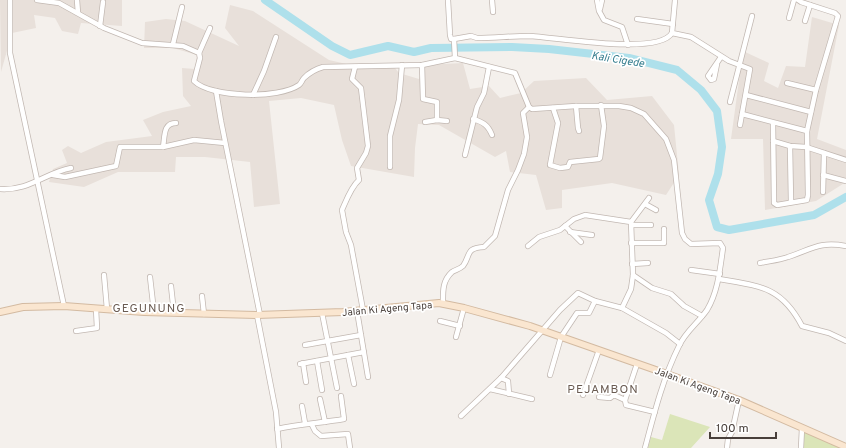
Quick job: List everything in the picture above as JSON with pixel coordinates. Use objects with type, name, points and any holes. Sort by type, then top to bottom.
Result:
[{"type":"street","points":[[10,0],[9,48],[36,182],[64,306]]},
{"type":"street","points":[[37,0],[63,2],[100,26],[142,44],[173,44],[183,46],[199,53]]},
{"type":"street","points":[[77,0],[78,13]]},
{"type":"street","points":[[448,0],[450,35],[451,39],[454,41],[455,57]]},
{"type":"street","points":[[492,0],[494,12]]},
{"type":"street","points":[[597,0],[599,11],[606,22],[622,28],[628,45]]},
{"type":"street","points":[[599,11],[602,0]]},
{"type":"street","points":[[454,41],[471,36],[477,38],[529,36],[628,45],[659,42],[669,38],[672,33],[676,0]]},
{"type":"street","points":[[788,18],[794,0]]},
{"type":"street","points":[[773,123],[774,203],[777,205],[808,199],[806,147],[807,131],[816,90],[838,18],[837,14],[810,6],[798,0]]},
{"type":"street","points":[[100,26],[103,2]]},
{"type":"street","points":[[805,21],[810,6]]},
{"type":"street","points":[[173,44],[182,7]]},
{"type":"street","points":[[730,102],[752,16]]},
{"type":"street","points":[[637,19],[673,24]]},
{"type":"street","points":[[210,28],[199,53],[200,61],[194,81],[216,91],[261,95],[289,89],[299,85],[309,74],[323,67],[342,65],[355,67],[422,65],[455,57],[515,73],[529,107],[532,109],[601,105],[625,107],[644,114],[666,139],[674,160],[682,233],[685,239],[691,244],[720,243],[722,245],[719,276],[712,298],[702,316],[680,344],[666,374],[645,448]]},
{"type":"street","points":[[829,30],[835,31]]},
{"type":"street","points":[[672,33],[690,37],[721,57],[751,70],[740,125]]},
{"type":"street","points":[[253,95],[264,71],[276,37]]},
{"type":"street","points":[[717,64],[721,57]]},
{"type":"street","points":[[390,167],[390,136],[399,100],[402,65]]},
{"type":"street","points":[[422,65],[423,99],[437,102],[437,120]]},
{"type":"street","points":[[355,67],[352,80],[361,88],[368,146],[366,153],[357,168],[359,180],[352,187],[350,196],[342,210],[346,232],[351,245],[360,310],[361,335],[368,377]]},
{"type":"street","points":[[465,155],[473,119],[484,93],[489,67]]},
{"type":"street","points":[[787,83],[816,90]]},
{"type":"street","points":[[216,91],[276,412],[279,448]]},
{"type":"street","points":[[746,95],[812,112]]},
{"type":"street","points":[[553,108],[558,123],[550,166],[560,168],[568,167],[570,162],[599,160],[604,126],[601,105]]},
{"type":"street","points":[[576,106],[578,128],[580,131]]},
{"type":"street","points":[[443,304],[443,284],[448,277],[463,266],[471,251],[476,247],[484,247],[495,236],[508,190],[524,154],[527,137],[523,113],[529,107]]},
{"type":"street","points":[[742,114],[807,131]]},
{"type":"street","points":[[473,119],[481,121],[488,126],[492,135]]},
{"type":"street","points":[[425,122],[437,120],[447,121]]},
{"type":"street","points":[[163,147],[166,126],[170,123],[176,123]]},
{"type":"street","points":[[53,175],[65,177],[116,166],[120,147],[163,147],[194,140],[225,143]]},
{"type":"street","points":[[773,140],[790,146],[806,147],[846,160]]},
{"type":"street","points":[[790,146],[791,202]]},
{"type":"street","points":[[823,192],[824,153]]},
{"type":"street","points":[[0,189],[12,190],[53,175],[60,170],[71,168]]},
{"type":"street","points":[[823,175],[846,181]]},
{"type":"street","points":[[622,308],[630,288],[633,275],[631,243],[632,223],[649,198]]},
{"type":"street","points":[[644,204],[656,210]]},
{"type":"street","points":[[528,246],[539,237],[556,232],[574,219],[587,215],[651,225]]},
{"type":"street","points":[[565,226],[581,242]]},
{"type":"street","points":[[631,243],[664,243],[664,229]]},
{"type":"street","points":[[570,232],[592,235]]},
{"type":"street","points":[[760,263],[788,257],[818,245],[832,244],[846,246]]},
{"type":"street","points":[[632,264],[648,263]]},
{"type":"street","points":[[692,270],[771,290],[782,298],[792,309],[802,326],[829,333],[846,341]]},
{"type":"street","points":[[104,275],[108,309]]},
{"type":"street","points":[[633,275],[652,288],[671,294],[684,306],[702,316]]},
{"type":"street","points":[[150,277],[154,312]]},
{"type":"street","points":[[171,286],[174,313]]},
{"type":"street","points":[[461,416],[501,378],[542,330],[578,293],[595,301],[622,308],[660,329],[680,344]]},
{"type":"street","points":[[202,296],[204,314]]},
{"type":"street","points":[[550,375],[561,337],[577,313],[590,312],[595,301]]},
{"type":"street","name":"Jalan Ki Ageng Tapa","points":[[0,312],[23,306],[64,306],[174,313],[258,315],[322,313],[425,304],[443,304],[464,308],[542,330],[599,350],[739,400],[846,447]]},
{"type":"street","points":[[456,337],[464,308]]},
{"type":"street","points":[[76,331],[97,328],[96,309]]},
{"type":"street","points":[[322,313],[326,341],[337,388]]},
{"type":"street","points":[[440,321],[460,326]]},
{"type":"street","points":[[306,345],[361,335]]},
{"type":"street","points":[[584,395],[599,350]]},
{"type":"street","points":[[306,382],[301,363],[364,352]]},
{"type":"street","points":[[348,355],[354,384]]},
{"type":"street","points":[[317,361],[322,390]]},
{"type":"street","points":[[637,364],[625,400],[626,405],[655,412]]},
{"type":"street","points":[[501,378],[508,381],[509,394]]},
{"type":"street","points":[[490,389],[532,399]]},
{"type":"street","points":[[277,429],[305,423],[312,425],[345,418],[341,396]]},
{"type":"street","points":[[599,397],[610,398],[614,396],[625,400]]},
{"type":"street","points":[[320,399],[325,422]]},
{"type":"street","points":[[728,448],[728,439],[732,432],[739,400]]},
{"type":"street","points":[[302,406],[305,423]]},
{"type":"street","points":[[312,425],[314,432],[321,436],[348,434],[350,448]]},
{"type":"street","points":[[801,448],[802,428]]},
{"type":"shaded area","points":[[0,0],[122,0],[122,26],[81,23],[78,34],[62,31],[55,18],[34,15],[36,28],[12,33],[1,72]]},
{"type":"shaded area","points":[[230,5],[253,11],[329,60],[355,66],[391,63],[399,73],[419,79],[424,65],[463,63],[470,89],[489,86],[500,98],[521,93],[534,81],[586,78],[607,100],[652,96],[674,125],[679,175],[666,195],[612,183],[562,190],[562,208],[546,210],[536,175],[510,172],[506,151],[495,157],[439,125],[418,124],[414,177],[351,166],[342,140],[334,105],[301,98],[269,101],[280,204],[254,207],[250,162],[205,157],[176,157],[175,172],[118,172],[84,187],[49,182],[53,169],[67,163],[62,150],[68,146],[81,153],[106,142],[152,136],[143,120],[163,112],[191,106],[183,96],[182,68],[195,69],[197,55],[173,48],[144,48],[145,22],[166,19],[185,21],[239,46],[225,28]]},
{"type":"shaded area","points":[[812,17],[839,25],[817,139],[846,150],[846,182],[816,201],[765,210],[763,139],[731,139],[743,51],[769,63],[764,81],[778,88],[786,66],[805,67]]},
{"type":"green space","points":[[670,414],[710,427],[691,448],[648,448],[651,437],[662,440]]},
{"type":"green space","points":[[804,431],[842,448],[804,448]]},
{"type":"waterway","name":"Kali Cigede","points":[[265,0],[332,46],[350,55],[388,46],[414,52],[431,48],[512,47],[549,49],[629,58],[677,70],[701,90],[717,111],[722,147],[718,174],[709,200],[717,227],[729,230],[814,215],[846,197]]},
{"type":"district","name":"GEGUNUNG","points":[[149,308]]},
{"type":"district","name":"PEJAMBON","points":[[603,389]]}]
